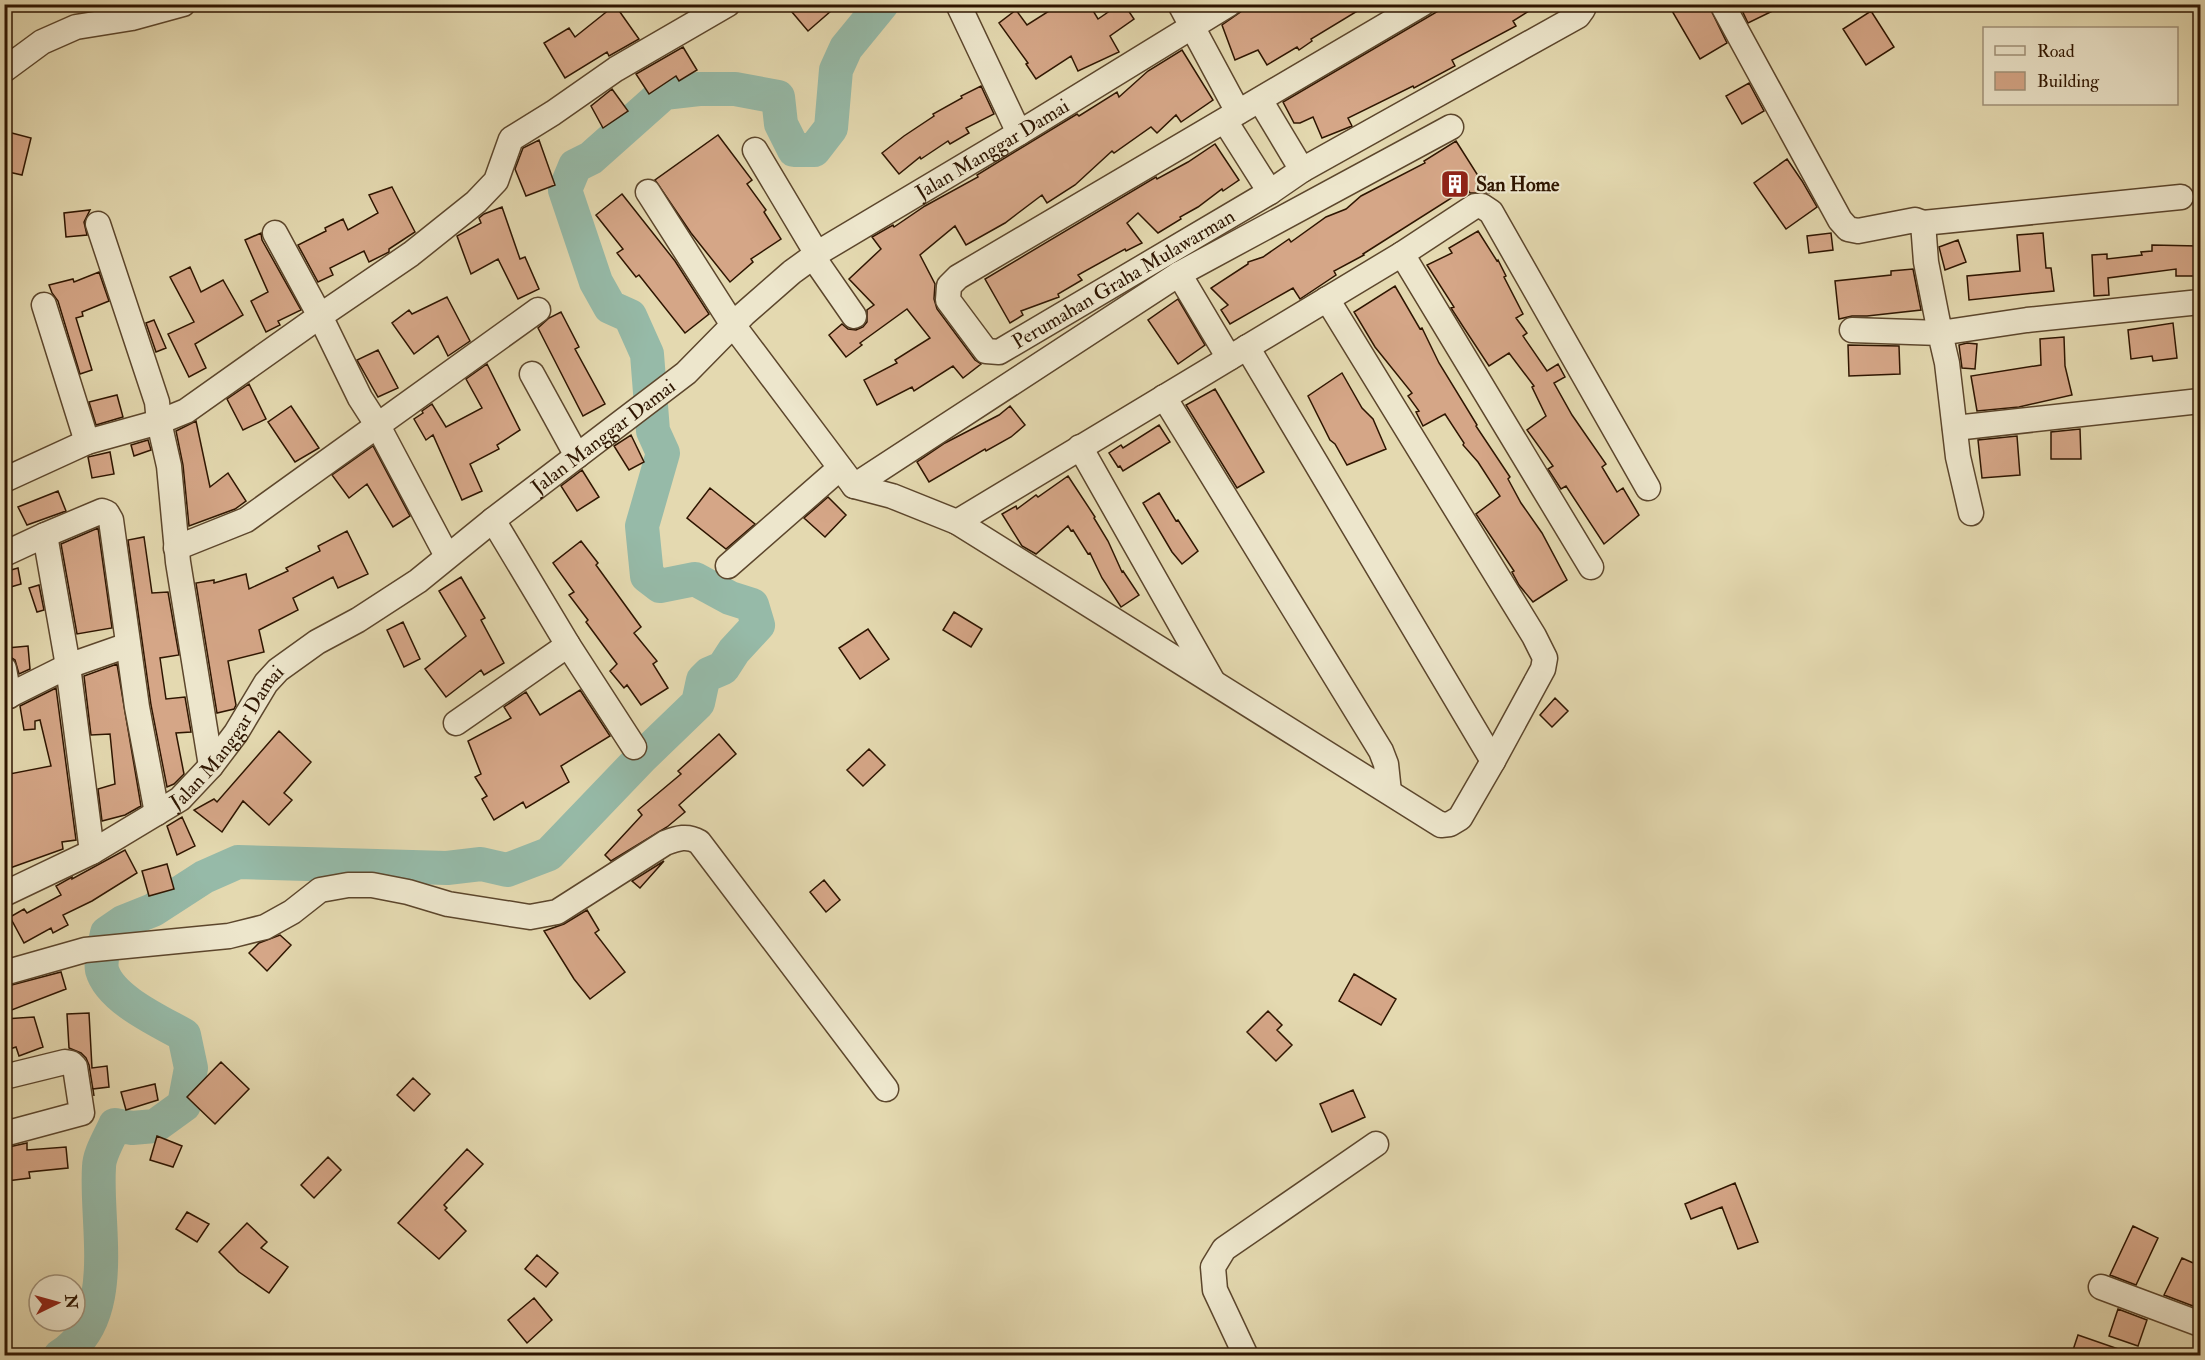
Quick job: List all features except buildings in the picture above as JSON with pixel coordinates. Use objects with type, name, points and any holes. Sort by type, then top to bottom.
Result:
[{"type":"street","points":[[4,480],[87,442],[159,422],[186,411],[320,315],[411,254],[477,202],[496,181],[511,139],[616,69],[728,4]]},
{"type":"street","points":[[1180,4],[1270,192]]},
{"type":"street","name":"Jalan Manggar Damai","points":[[4,894],[92,852],[180,799],[211,766],[236,733],[266,683],[278,670],[317,642],[389,601],[686,373],[733,325],[792,272],[815,255],[1229,4]]},
{"type":"street","name":"Perumahan Graha Mulawarman","points":[[1422,4],[958,277],[948,286],[948,300],[986,351],[999,352],[1270,192],[1302,170],[1578,16],[1583,9],[1583,4]]},
{"type":"street","points":[[1722,4],[1840,220],[1848,229],[1858,231],[1915,220],[1923,223],[2181,196]]},
{"type":"street","points":[[4,70],[42,42],[76,27],[132,18],[172,6]]},
{"type":"street","points":[[961,11],[1019,133]]},
{"type":"street","points":[[1260,100],[1302,170]]},
{"type":"street","points":[[728,566],[847,477],[1179,274],[1451,127]]},
{"type":"street","points":[[755,150],[815,255],[854,316]]},
{"type":"street","points":[[648,192],[733,325],[847,477],[957,522],[1441,825],[1450,824],[1460,818],[1493,761],[1543,669],[1545,658],[1432,468],[1327,299]]},
{"type":"street","points":[[957,522],[1402,254],[1475,206],[1482,206],[1491,212],[1648,488]]},
{"type":"street","points":[[1923,223],[1926,262],[1947,363],[1958,457],[1971,513]]},
{"type":"street","points":[[98,224],[157,402],[169,466],[176,548],[211,766]]},
{"type":"street","points":[[275,233],[320,315],[360,398],[378,426],[447,556]]},
{"type":"street","points":[[1402,254],[1591,567]]},
{"type":"street","points":[[1179,274],[1238,352],[1493,761]]},
{"type":"street","points":[[1852,330],[1940,333],[1986,325],[2200,302]]},
{"type":"street","points":[[44,305],[87,442]]},
{"type":"street","points":[[176,548],[246,520],[538,310]]},
{"type":"street","points":[[532,374],[577,456]]},
{"type":"street","points":[[1164,397],[1381,751],[1386,764],[1389,792]]},
{"type":"street","points":[[1955,428],[2200,401]]},
{"type":"street","points":[[1080,447],[1214,684]]},
{"type":"street","points":[[4,554],[102,511],[107,513],[111,520],[137,707],[157,813]]},
{"type":"street","points":[[493,520],[568,645],[634,747]]},
{"type":"street","points":[[45,535],[68,666],[92,852]]},
{"type":"street","points":[[4,669],[7,697],[68,666],[128,645]]},
{"type":"street","points":[[456,723],[568,645]]},
{"type":"street","points":[[4,973],[85,950],[230,936],[265,927],[292,912],[320,890],[348,885],[372,885],[408,892],[448,904],[530,917],[556,912],[665,843],[676,838],[690,837],[699,842],[886,1089]]},
{"type":"street","points":[[4,1077],[65,1062],[71,1063],[75,1067],[82,1113],[4,1134]]},
{"type":"street","points":[[1246,1356],[1215,1290],[1213,1267],[1224,1249],[1376,1144]]},
{"type":"street","points":[[2101,1287],[2200,1324]]},
{"type":"waterway","points":[[60,1356],[79,1340],[91,1319],[98,1295],[101,1270],[99,1167],[105,1146],[115,1125],[132,1128],[155,1126],[184,1105],[191,1068],[184,1035],[125,1000],[107,981],[102,970],[107,933],[123,922],[153,910],[204,877],[238,862],[447,868],[481,864],[507,870],[549,854],[642,757],[698,703],[703,680],[709,674],[723,668],[734,651],[758,625],[752,605],[730,598],[695,579],[660,586],[647,576],[642,526],[663,453],[653,431],[647,354],[630,316],[610,307],[596,282],[565,190],[575,166],[591,158],[664,93],[699,89],[735,89],[778,97],[781,124],[794,150],[814,150],[831,128],[836,70],[846,48],[882,4]]},
{"type":"place","name":"San Home","points":[[1455,184]]}]
